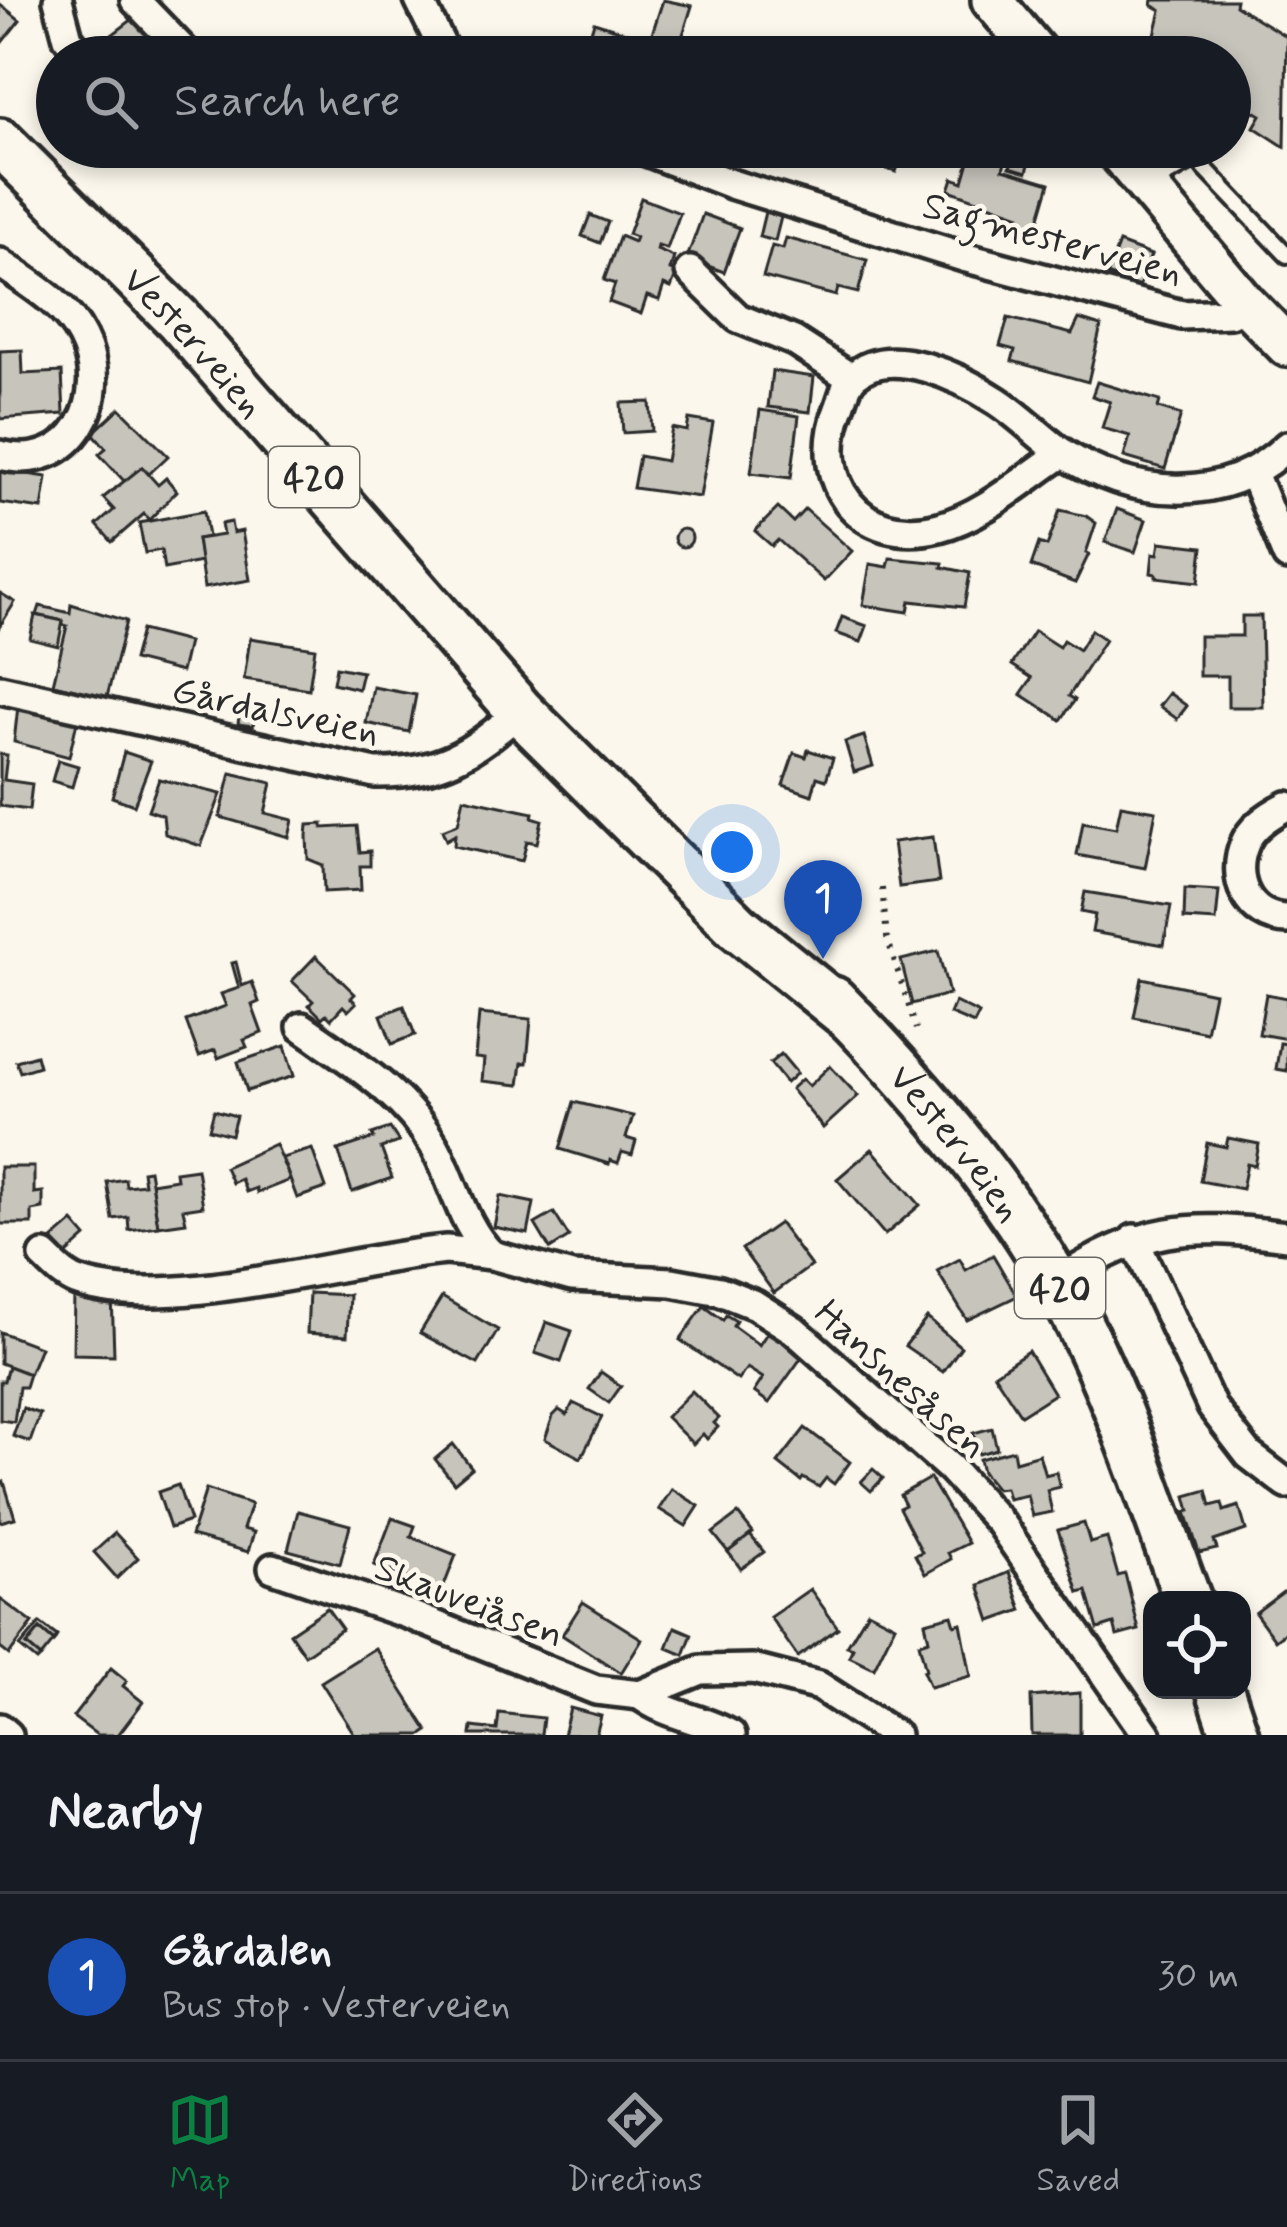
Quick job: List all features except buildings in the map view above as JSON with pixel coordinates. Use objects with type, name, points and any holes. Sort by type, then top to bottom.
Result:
[{"type":"main road","points":[[992,0],[1022,36]]},
{"type":"main road","name":"Vesterveien","points":[[0,142],[178,319],[520,711],[626,815],[749,915],[955,1134],[1057,1282],[1096,1362],[1185,1591]]},
{"type":"main road","points":[[1131,168],[1287,346]]},
{"type":"main road","points":[[1223,1699],[1235,1735]]},
{"type":"street","points":[[58,0],[67,36]]},
{"type":"street","points":[[136,0],[170,36]]},
{"type":"street","points":[[418,0],[436,36]]},
{"type":"street","name":"Sagmesterveien","points":[[690,168],[946,251],[1182,315],[1230,313],[1245,303]]},
{"type":"street","points":[[0,263],[70,318],[93,367],[93,400],[81,425],[62,444],[40,457],[0,455]]},
{"type":"street","points":[[690,271],[738,318],[794,341],[851,378]]},
{"type":"street","points":[[1064,453],[968,515],[938,527],[894,531],[871,524],[848,503],[832,476],[831,430],[851,378],[889,362],[932,368],[996,400],[1064,453],[1112,477],[1158,490],[1195,490],[1237,481],[1276,460],[1287,556]]},
{"type":"street","name":"Gårdalsveien","points":[[0,689],[375,773],[412,773],[463,757],[520,711]]},
{"type":"street","points":[[1287,806],[1270,814],[1246,839],[1238,868],[1245,896],[1258,912],[1287,920]]},
{"type":"street","points":[[302,1027],[386,1085],[421,1126],[436,1148],[479,1243],[492,1255]]},
{"type":"street","points":[[1057,1282],[1134,1239],[1162,1231],[1234,1229],[1287,1237]]},
{"type":"street","points":[[1134,1239],[1212,1407],[1249,1455],[1287,1484]]},
{"type":"street","name":"Hansnesåsen","points":[[44,1256],[81,1283],[156,1294],[446,1250],[492,1255],[572,1276],[672,1282],[720,1291],[755,1305],[794,1330],[950,1468],[1000,1523],[1148,1735]]},
{"type":"street","name":"Skauveiåsen","points":[[273,1568],[410,1615],[596,1690],[640,1695],[658,1709],[713,1724],[731,1735]]},
{"type":"street","points":[[640,1695],[701,1670],[753,1669],[819,1686],[895,1735]]},
{"type":"street","points":[[0,1728],[8,1735]]},
{"type":"lane","points":[[1147,187],[1180,168]]},
{"type":"lane","points":[[1205,168],[1287,255]]},
{"type":"path","points":[[882,888],[887,937],[909,1017]]},
{"type":"place","name":"Gårdalen","points":[[823,959]]}]
